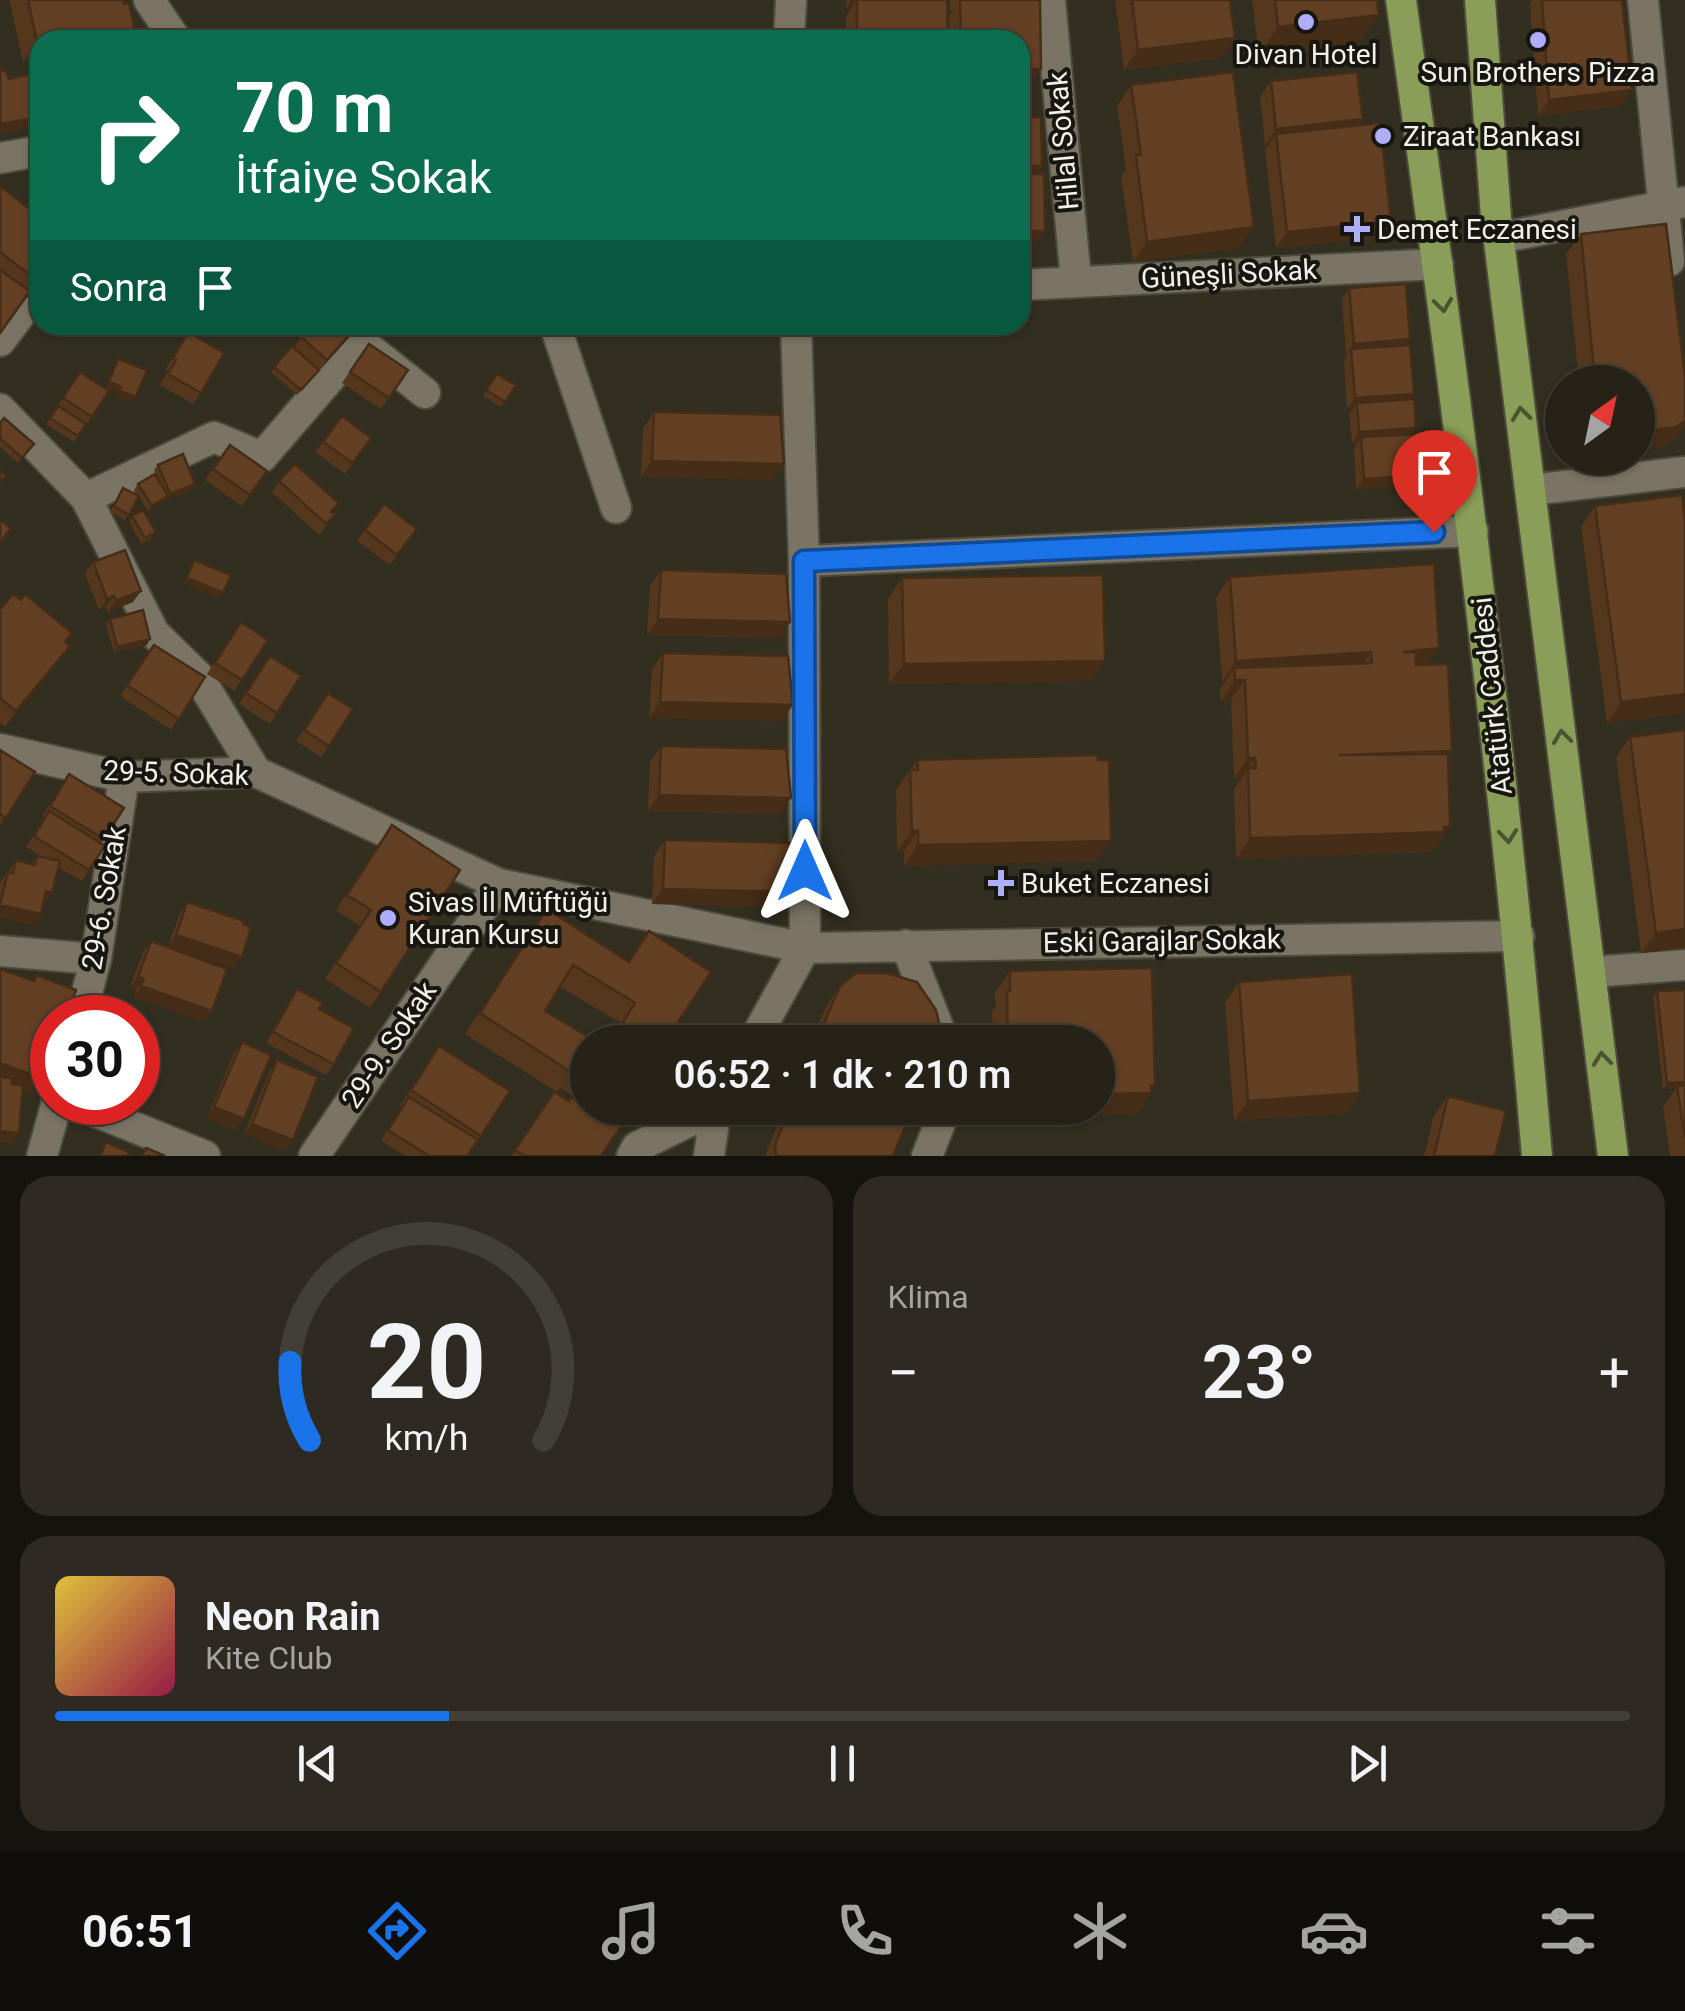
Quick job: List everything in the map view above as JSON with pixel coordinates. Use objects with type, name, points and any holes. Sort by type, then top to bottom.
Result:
[{"type":"main road","name":"Atatürk Caddesi","points":[[1402,0],[1473,531],[1519,936],[1537,1156]]},
{"type":"main road","points":[[1480,0],[1499,238],[1613,1156]]},
{"type":"street","points":[[149,0],[169,30]]},
{"type":"street","points":[[789,30],[790,0]]},
{"type":"street","name":"Hilal Sokak","points":[[1050,0],[1076,282]]},
{"type":"street","points":[[1643,0],[1674,205],[1671,282]]},
{"type":"street","points":[[0,158],[30,152]]},
{"type":"street","points":[[1499,238],[1674,205]]},
{"type":"street","name":"Güneşli Sokak","points":[[1030,284],[1438,264]]},
{"type":"street","points":[[0,341],[30,301]]},
{"type":"street","points":[[86,498],[214,436],[262,456],[353,335]]},
{"type":"street","points":[[356,335],[425,393]]},
{"type":"street","points":[[558,335],[616,508]]},
{"type":"street","points":[[762,1025],[805,948],[804,561],[796,335]]},
{"type":"street","points":[[0,409],[86,498],[154,633],[198,676],[256,772]]},
{"type":"street","points":[[1530,490],[1685,472]]},
{"type":"street","points":[[804,561],[1473,531]]},
{"type":"street","name":"29-5. Sokak","points":[[0,749],[124,777],[256,772],[499,884],[805,948]]},
{"type":"street","name":"29-6. Sokak","points":[[86,995],[96,959],[124,777]]},
{"type":"street","name":"29-9. Sokak","points":[[314,1156],[499,884]]},
{"type":"street","name":"Eski Garajlar Sokak","points":[[805,948],[1519,936]]},
{"type":"street","points":[[906,945],[937,1025]]},
{"type":"street","points":[[0,952],[96,959]]},
{"type":"street","points":[[1592,972],[1685,965]]},
{"type":"street","points":[[42,1156],[51,1125]]},
{"type":"street","points":[[129,1125],[205,1156]]},
{"type":"street","points":[[632,1156],[637,1148],[682,1125]]},
{"type":"street","points":[[708,1156],[713,1125]]},
{"type":"street","points":[[928,1156],[940,1125]]},
{"type":"building","points":[[28,0],[123,0],[124,4],[129,3],[135,30],[34,30]]},
{"type":"building","points":[[857,0],[947,0],[948,30],[857,30]]},
{"type":"building","points":[[960,0],[1040,0],[1041,69],[1030,69],[1030,30],[961,30]]},
{"type":"building","points":[[1132,0],[1230,0],[1235,38],[1138,50]]},
{"type":"building","points":[[1275,0],[1377,0],[1379,15],[1278,27]]},
{"type":"building","points":[[1542,0],[1622,0],[1632,90],[1549,100]]},
{"type":"building","points":[[0,65],[9,79],[30,74],[30,119],[0,124]]},
{"type":"building","points":[[1233,72],[1254,227],[1147,242],[1131,85]]},
{"type":"building","points":[[1357,72],[1363,119],[1276,129],[1271,81]]},
{"type":"building","points":[[1030,117],[1041,117],[1042,166],[1030,166]]},
{"type":"building","points":[[1380,123],[1391,221],[1287,232],[1276,134]]},
{"type":"building","points":[[1030,174],[1044,174],[1045,231],[1030,231]]},
{"type":"building","points":[[0,186],[30,209],[30,275],[0,252]]},
{"type":"building","points":[[1666,224],[1685,376],[1685,421],[1676,427],[1655,430],[1655,365],[1593,365],[1581,234]]},
{"type":"building","points":[[0,270],[30,291],[0,333]]},
{"type":"building","points":[[1406,284],[1410,339],[1354,344],[1349,288]]},
{"type":"building","points":[[186,335],[224,353],[201,393],[168,374],[176,360],[173,359]]},
{"type":"building","points":[[303,335],[349,335],[327,360]]},
{"type":"building","points":[[369,344],[408,370],[389,398],[350,372]]},
{"type":"building","points":[[1410,345],[1414,394],[1355,398],[1351,349]]},
{"type":"building","points":[[292,346],[319,370],[301,390],[274,367]]},
{"type":"building","points":[[118,359],[147,370],[136,397],[119,391],[121,387],[109,382]]},
{"type":"building","points":[[80,372],[109,391],[92,417],[63,398]]},
{"type":"building","points":[[497,374],[516,385],[505,402],[486,390]]},
{"type":"building","points":[[1414,399],[1416,428],[1359,432],[1357,403]]},
{"type":"building","points":[[58,406],[86,424],[78,436],[50,418]]},
{"type":"building","points":[[654,412],[780,415],[784,464],[652,461]]},
{"type":"building","points":[[342,416],[371,438],[353,463],[323,442]]},
{"type":"building","points":[[4,418],[34,444],[22,458],[0,438]]},
{"type":"building","points":[[1418,434],[1420,475],[1364,479],[1361,437]]},
{"type":"building","points":[[230,445],[267,471],[250,495],[213,469]]},
{"type":"building","points":[[183,454],[195,484],[170,494],[158,465]]},
{"type":"building","points":[[295,464],[339,503],[326,524],[279,481]]},
{"type":"building","points":[[155,474],[168,496],[152,506],[138,484]]},
{"type":"building","points":[[123,488],[139,496],[129,515],[114,506]]},
{"type":"building","points":[[1682,495],[1685,694],[1621,702],[1595,506]]},
{"type":"building","points":[[384,504],[417,529],[397,555],[365,530]]},
{"type":"building","points":[[143,510],[156,532],[145,538],[132,516]]},
{"type":"building","points":[[0,520],[11,528],[0,543]]},
{"type":"building","points":[[125,550],[141,591],[116,601],[114,596],[107,599],[93,562]]},
{"type":"building","points":[[194,560],[231,575],[223,593],[187,578]]},
{"type":"building","points":[[1434,564],[1439,648],[1403,652],[1416,652],[1416,665],[1448,664],[1452,751],[1339,755],[1448,754],[1450,827],[1444,827],[1444,832],[1250,838],[1248,768],[1256,768],[1255,758],[1248,758],[1245,680],[1235,680],[1234,668],[1372,663],[1371,652],[1236,661],[1230,577]]},
{"type":"building","points":[[661,570],[786,574],[790,622],[658,619]]},
{"type":"building","points":[[1103,575],[1105,661],[904,664],[902,578]]},
{"type":"building","points":[[13,594],[21,600],[25,594],[72,633],[65,642],[70,646],[16,711],[0,698],[0,610]]},
{"type":"building","points":[[143,610],[150,639],[117,647],[110,619]]},
{"type":"building","points":[[241,622],[268,640],[242,680],[215,663]]},
{"type":"building","points":[[154,645],[205,677],[179,719],[127,685]]},
{"type":"building","points":[[663,653],[788,656],[793,705],[660,702]]},
{"type":"building","points":[[270,656],[301,676],[277,713],[246,693]]},
{"type":"building","points":[[328,693],[353,709],[329,746],[304,730]]},
{"type":"building","points":[[1685,730],[1685,929],[1656,933],[1630,737]]},
{"type":"building","points":[[661,746],[786,749],[791,798],[659,795]]},
{"type":"building","points":[[0,750],[35,772],[6,818],[0,814]]},
{"type":"building","points":[[1097,755],[1098,760],[1109,760],[1111,841],[918,845],[918,831],[912,831],[910,770],[918,770],[917,760]]},
{"type":"building","points":[[69,774],[124,808],[104,839],[50,806]]},
{"type":"building","points":[[49,811],[105,846],[89,870],[34,836]]},
{"type":"building","name":"Sivas İl Müftüğü Kuran Kursu","points":[[392,825],[460,870],[381,992],[336,963],[371,910],[347,895]]},
{"type":"building","points":[[665,840],[791,843],[795,892],[663,889]]},
{"type":"building","points":[[37,856],[60,861],[52,893],[46,891],[41,914],[0,905],[8,872],[13,873],[16,860],[35,865]]},
{"type":"building","points":[[187,902],[244,921],[251,927],[242,957],[176,935]]},
{"type":"building","points":[[547,909],[629,962],[649,931],[711,972],[676,1025],[621,1025],[635,1003],[573,965],[545,1011],[570,1026],[570,1071],[480,1013]]},
{"type":"building","points":[[151,941],[227,969],[212,1011],[141,986],[144,979],[138,977]]},
{"type":"building","points":[[1152,968],[1155,1086],[1151,1086],[1151,1093],[1115,1094],[1115,1025],[1008,1025],[1010,971]]},
{"type":"building","points":[[0,969],[34,981],[36,975],[76,990],[74,995],[30,995],[30,1074],[0,1063]]},
{"type":"building","points":[[856,973],[886,973],[917,982],[936,1010],[940,1025],[823,1025],[840,986]]},
{"type":"building","points":[[1352,974],[1360,1093],[1248,1101],[1239,982]]},
{"type":"building","points":[[297,989],[323,1003],[319,1009],[354,1028],[334,1064],[273,1032]]},
{"type":"building","points":[[1685,990],[1685,1082],[1667,1083],[1657,991]]},
{"type":"building","points":[[242,1042],[271,1055],[244,1119],[214,1107]]},
{"type":"building","points":[[439,1046],[510,1091],[481,1136],[411,1090]]},
{"type":"building","points":[[277,1060],[318,1077],[293,1140],[252,1124]]},
{"type":"building","points":[[0,1077],[23,1085],[19,1133],[0,1131]]},
{"type":"building","points":[[1685,1085],[1685,1138],[1677,1086]]},
{"type":"building","points":[[554,1092],[570,1099],[570,1125],[622,1125],[601,1156],[525,1156],[515,1150]]},
{"type":"building","points":[[1448,1096],[1506,1111],[1495,1156],[1434,1156]]},
{"type":"building","points":[[409,1097],[478,1140],[467,1156],[429,1156],[388,1130]]},
{"type":"building","points":[[783,1125],[906,1125],[893,1156],[776,1156],[775,1145]]},
{"type":"building","points":[[106,1142],[129,1152],[128,1156],[100,1156]]},
{"type":"building","points":[[146,1148],[165,1156],[142,1156]]},
{"type":"place","name":"Divan Hotel","points":[[1306,22]]},
{"type":"place","name":"Sun Brothers Pizza","points":[[1538,40]]},
{"type":"place","name":"Ziraat Bankası","points":[[1383,136]]},
{"type":"place","name":"Demet Eczanesi","points":[[1357,229]]},
{"type":"place","name":"Buket Eczanesi","points":[[1001,883]]},
{"type":"place","name":"Sivas İl Müftüğü Kuran Kursu","points":[[388,918]]},
{"type":"route","points":[[805,871],[804,561],[1434,532]]}]
